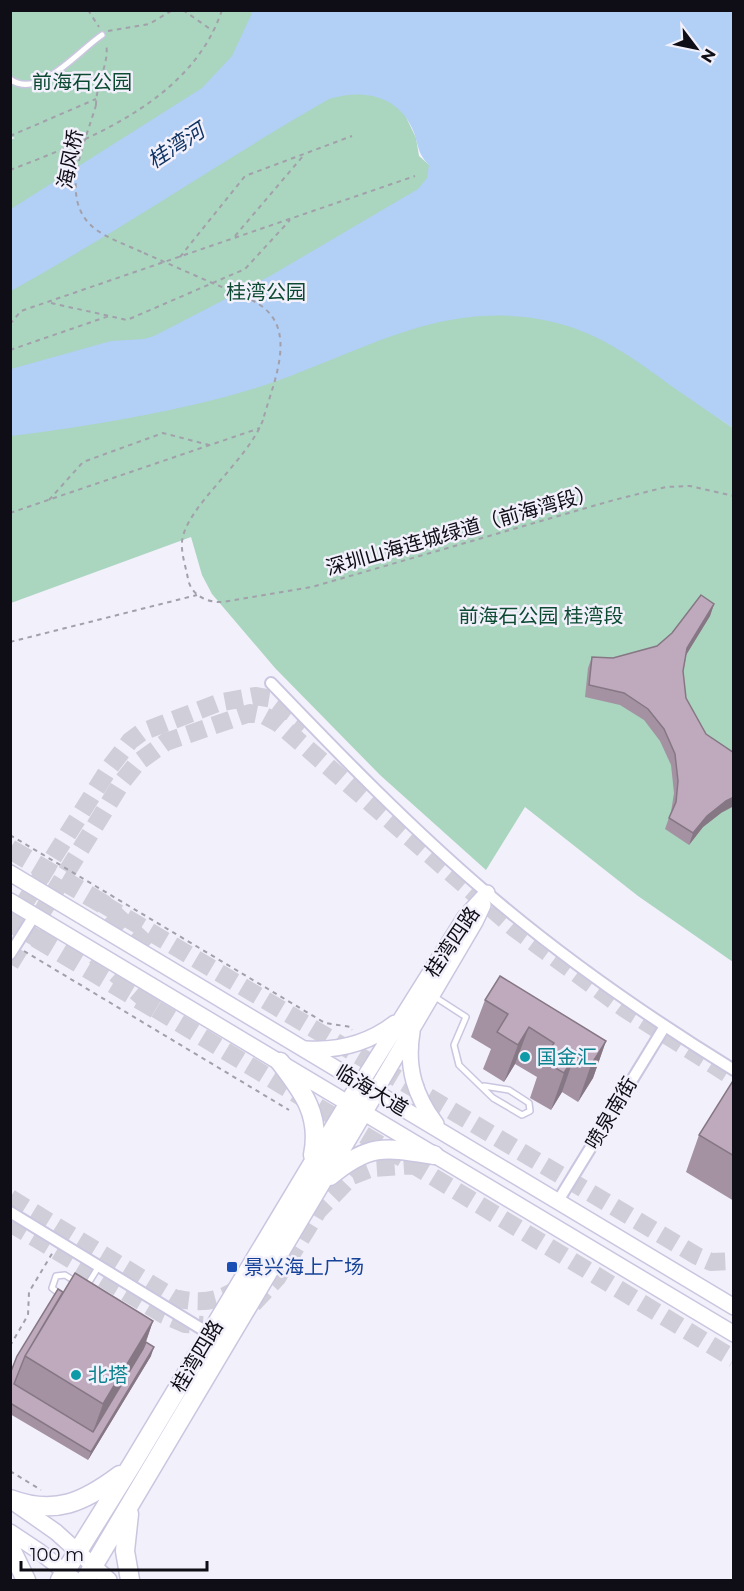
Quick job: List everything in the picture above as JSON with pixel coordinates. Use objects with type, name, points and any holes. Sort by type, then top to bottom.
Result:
[{"type":"main road","name":"临海大道","points":[[10,873],[734,1307]]},
{"type":"main road","name":"桂湾四路","points":[[408,1021],[431,994],[475,922],[487,893]]},
{"type":"main road","name":"桂湾四路","points":[[89,1573],[129,1508],[313,1179],[408,1021],[465,917],[487,893]]},
{"type":"main road","name":"临海大道","points":[[10,902],[734,1334]]},
{"type":"main road","points":[[304,1049],[320,1050],[354,1045],[408,1021],[412,1079],[418,1097],[442,1131]]},
{"type":"main road","points":[[280,1062],[304,1094],[316,1122],[317,1138],[313,1179]]},
{"type":"main road","points":[[313,1179],[368,1151],[384,1149],[434,1155]]},
{"type":"main road","name":"桂湾四路","points":[[66,1578],[78,1551],[210,1334],[313,1179]]},
{"type":"main road","points":[[10,1500],[37,1506],[65,1505],[92,1495],[131,1466]]},
{"type":"main road","points":[[10,1500],[78,1551],[89,1573],[109,1581]]},
{"type":"main road","points":[[129,1508],[125,1551],[130,1581]]},
{"type":"main road","points":[[10,1532],[66,1578]]},
{"type":"main road","points":[[10,1547],[26,1581]]},
{"type":"street","points":[[271,683],[351,766],[487,893],[586,970],[665,1026],[734,1070]]},
{"type":"street","points":[[13,950],[34,916]]},
{"type":"street","name":"喷泉南街","points":[[558,1201],[665,1026]]},
{"type":"street","points":[[10,1212],[210,1334]]},
{"type":"lane","points":[[10,79],[22,85],[41,83],[102,34]]},
{"type":"lane","points":[[431,994],[466,1017],[466,1022],[455,1040],[455,1055],[467,1074],[484,1086],[493,1098],[520,1114],[526,1115],[530,1111],[529,1103],[509,1090],[484,1086]]},
{"type":"lane","points":[[71,1301],[52,1288],[56,1276],[64,1275],[89,1290],[99,1266]]},
{"type":"path","points":[[88,10],[102,34],[111,30],[149,24],[173,10]]},
{"type":"path","points":[[183,10],[213,31]]},
{"type":"path","points":[[10,170],[74,144],[158,97],[189,68],[213,31],[222,10]]},
{"type":"path","name":"海风桥","points":[[102,34],[107,58],[99,76],[96,105],[76,177],[75,201],[82,216],[93,227],[144,253],[260,305],[271,315],[279,327],[280,352],[260,428]]},
{"type":"path","points":[[10,136],[96,99]]},
{"type":"path","points":[[180,257],[245,176],[352,136]]},
{"type":"path","points":[[234,238],[305,154]]},
{"type":"path","points":[[10,324],[21,311],[415,176]]},
{"type":"path","points":[[48,302],[127,320],[245,269],[291,219]]},
{"type":"path","points":[[10,350],[109,316]]},
{"type":"path","points":[[10,512],[260,428]]},
{"type":"path","points":[[10,642],[197,595],[189,584],[182,544],[188,522],[243,456],[260,428]]},
{"type":"path","points":[[48,501],[83,462],[163,433],[209,445]]},
{"type":"path","name":"深圳山海连城绿道（前海湾段）","points":[[197,595],[208,601],[223,602],[312,588],[573,511],[666,487],[699,487],[734,496]]},
{"type":"path","points":[[10,835],[324,1023],[351,1027]]},
{"type":"path","points":[[13,950],[289,1110]]},
{"type":"path","points":[[10,1346],[27,1315],[30,1292],[60,1242]]},
{"type":"path","points":[[10,1471],[44,1491]]},
{"type":"green space","points":[[10,11],[318,11],[405,115],[416,138],[419,156],[707,410],[733,428],[733,962],[638,896],[525,807],[486,870],[380,775],[275,668],[212,594],[202,575],[191,537],[11,603],[10,140],[15,138],[10,136]]},
{"type":"water","name":"桂湾河","points":[[253,11],[733,11],[733,428],[637,361],[610,344],[580,330],[522,317],[482,316],[444,321],[407,331],[259,387],[198,404],[105,422],[11,436],[11,369],[111,341],[144,339],[154,336],[270,276],[418,189],[427,178],[429,165],[420,152],[412,128],[397,108],[387,101],[365,95],[329,99],[11,291],[11,209],[202,88],[232,56]]},
{"type":"building","points":[[701,595],[714,604],[687,648],[683,671],[686,698],[706,734],[734,753],[734,797],[707,816],[693,833],[669,818],[676,802],[678,781],[675,754],[664,729],[648,709],[624,693],[589,685],[592,657],[613,658],[657,646],[672,633]]},
{"type":"building","points":[[500,976],[606,1041],[591,1065],[575,1055],[564,1073],[543,1061],[554,1043],[529,1027],[518,1045],[497,1032],[508,1014],[485,1000]]},
{"type":"building","points":[[734,1079],[734,1156],[699,1135]]},
{"type":"building","points":[[75,1273],[153,1321],[103,1404],[25,1356]]},
{"type":"building","points":[[58,1289],[63,1292],[25,1356],[14,1384],[93,1432],[146,1342],[154,1347],[91,1452],[10,1403],[10,1374],[17,1356]]},
{"type":"tunnel","points":[[10,926],[110,767],[130,741],[142,732],[218,703],[255,696],[273,699],[307,724]]},
{"type":"tunnel","points":[[10,964],[122,782],[137,763],[166,742],[250,713],[265,716],[278,723],[514,928],[625,1009],[734,1078]]},
{"type":"tunnel","points":[[10,849],[103,904],[152,951]]},
{"type":"tunnel","points":[[103,904],[697,1256],[711,1262],[734,1261]]},
{"type":"tunnel","points":[[10,922],[156,1009]]},
{"type":"tunnel","points":[[95,956],[156,1009],[734,1359]]},
{"type":"tunnel","points":[[253,1304],[277,1278],[318,1211],[352,1176],[372,1168],[416,1165]]},
{"type":"tunnel","points":[[10,1198],[174,1298],[209,1301],[225,1296],[241,1286]]},
{"type":"tunnel","points":[[10,1223],[164,1315],[185,1324],[203,1325]]},
{"type":"place","name":"国金汇","points":[[525,1057]]},
{"type":"place","name":"景兴海上广场","points":[[232,1267]]},
{"type":"place","name":"北塔","points":[[76,1375]]},
{"type":"park label","name":"前海石公园","points":[[82,82]]},
{"type":"park label","name":"桂湾公园","points":[[266,292]]},
{"type":"park label","name":"前海石公园 桂湾段","points":[[541,616]]}]
